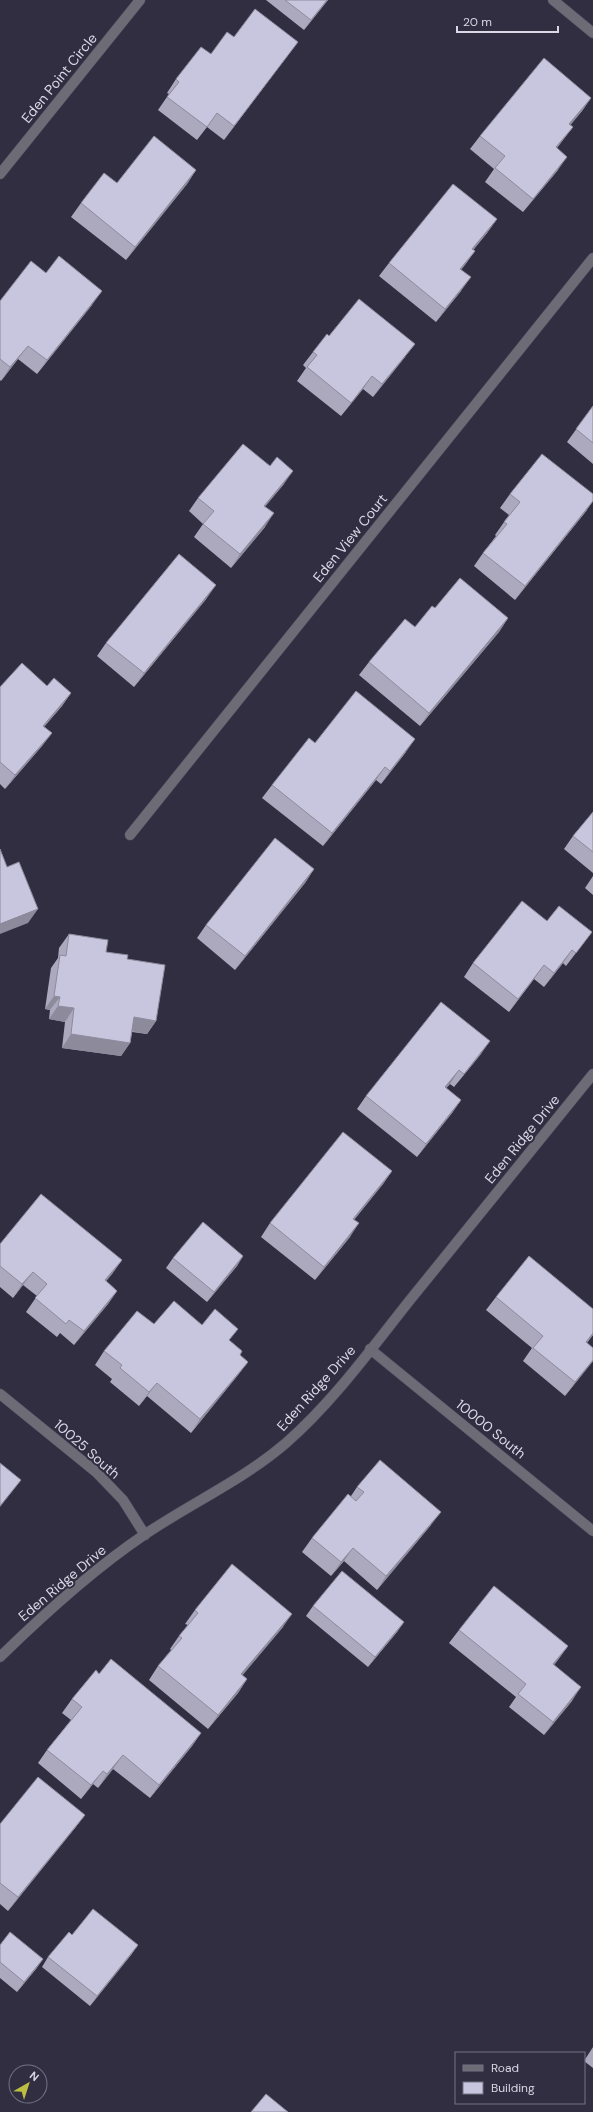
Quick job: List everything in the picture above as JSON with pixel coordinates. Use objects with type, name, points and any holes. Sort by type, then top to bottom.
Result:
[{"type":"street","name":"Eden Point Circle","points":[[0,174],[140,0]]},
{"type":"street","points":[[553,0],[593,33]]},
{"type":"street","name":"Eden View Court","points":[[130,835],[593,258]]},
{"type":"street","name":"Eden Ridge Drive","points":[[0,1657],[44,1614],[94,1572],[145,1534],[243,1475],[286,1443],[324,1405],[593,1074]]},
{"type":"street","name":"10000 South","points":[[370,1349],[593,1531]]},
{"type":"street","name":"10025 South","points":[[0,1394],[96,1472],[123,1500],[145,1534]]},
{"type":"building","points":[[285,0],[327,0],[311,20]]},
{"type":"building","points":[[255,9],[298,42],[234,126],[217,113],[207,127],[167,97],[179,82],[176,79],[201,47],[211,54],[227,32],[234,37]]},
{"type":"building","points":[[544,58],[591,98],[569,124],[573,127],[556,147],[567,157],[533,199],[495,168],[505,156],[480,136]]},
{"type":"building","points":[[154,136],[196,170],[135,247],[81,203],[104,173],[117,183]]},
{"type":"building","points":[[453,184],[497,219],[472,249],[475,251],[460,269],[471,277],[445,309],[389,263]]},
{"type":"building","points":[[59,256],[102,291],[47,360],[28,346],[10,367],[0,359],[0,301],[31,261],[46,273]]},
{"type":"building","points":[[359,299],[415,344],[382,384],[372,376],[351,403],[307,367],[317,355],[313,352],[327,334],[329,336]]},
{"type":"building","points":[[593,406],[593,443],[576,429]]},
{"type":"building","points":[[243,444],[270,466],[277,457],[293,471],[264,506],[274,513],[240,554],[203,524],[214,511],[198,498]]},
{"type":"building","points":[[542,454],[593,494],[593,501],[525,586],[483,553],[507,524],[504,522],[520,502],[510,494]]},
{"type":"building","points":[[179,554],[216,585],[144,673],[106,643]]},
{"type":"building","points":[[460,578],[508,618],[429,713],[369,662],[405,619],[415,627],[432,606],[435,608]]},
{"type":"building","points":[[22,663],[47,686],[54,678],[71,693],[43,726],[52,733],[15,775],[0,762],[0,687]]},
{"type":"building","points":[[356,691],[415,739],[390,771],[385,767],[332,833],[272,785],[309,738],[315,743]]},
{"type":"building","points":[[593,812],[593,852],[573,836]]},
{"type":"building","points":[[275,838],[314,869],[245,956],[206,925]]},
{"type":"building","points":[[0,849],[7,867],[19,862],[38,909],[0,924]]},
{"type":"building","points":[[522,901],[547,921],[559,906],[592,932],[576,953],[572,950],[554,973],[544,965],[518,999],[473,963]]},
{"type":"building","points":[[69,934],[108,940],[106,952],[128,955],[127,959],[165,965],[156,1021],[134,1017],[130,1043],[71,1034],[74,1008],[58,1006],[60,997],[54,996],[60,955],[66,956]]},
{"type":"building","points":[[441,1002],[490,1041],[464,1074],[459,1070],[445,1087],[461,1100],[426,1144],[366,1096]]},
{"type":"building","points":[[343,1132],[392,1171],[353,1219],[359,1223],[324,1267],[270,1223]]},
{"type":"building","points":[[41,1194],[122,1260],[105,1280],[117,1291],[84,1331],[69,1320],[66,1324],[35,1298],[47,1284],[33,1272],[22,1284],[0,1266],[0,1244]]},
{"type":"building","points":[[203,1222],[243,1256],[214,1292],[173,1258]]},
{"type":"building","points":[[529,1256],[593,1309],[593,1333],[586,1342],[593,1348],[593,1360],[575,1382],[533,1348],[543,1336],[496,1297]]},
{"type":"building","points":[[174,1301],[202,1325],[215,1309],[238,1329],[229,1340],[242,1351],[240,1355],[248,1362],[200,1419],[157,1383],[149,1392],[120,1368],[122,1365],[104,1351],[137,1311],[154,1324]]},
{"type":"building","points":[[380,1460],[441,1512],[386,1576],[353,1548],[341,1562],[312,1538],[348,1494],[356,1501],[364,1492],[357,1487]]},
{"type":"building","points":[[0,1463],[21,1480],[0,1506]]},
{"type":"building","points":[[232,1564],[292,1614],[241,1674],[247,1679],[218,1715],[158,1666],[182,1638],[179,1636],[198,1613],[195,1610]]},
{"type":"building","points":[[342,1571],[404,1622],[375,1657],[313,1606]]},
{"type":"building","points":[[494,1586],[568,1646],[553,1664],[581,1687],[553,1722],[518,1694],[526,1684],[459,1630]]},
{"type":"building","points":[[111,1659],[201,1733],[159,1785],[123,1755],[107,1774],[103,1771],[91,1785],[47,1750],[82,1707],[72,1699],[96,1670],[99,1674]]},
{"type":"building","points":[[38,1777],[85,1815],[18,1897],[0,1883],[0,1824]]},
{"type":"building","points":[[93,1909],[138,1945],[97,1996],[48,1957],[69,1932],[72,1935]]},
{"type":"building","points":[[10,1932],[43,1959],[24,1982],[0,1962],[0,1945]]},
{"type":"building","points":[[266,2094],[288,2112],[251,2112]]}]
